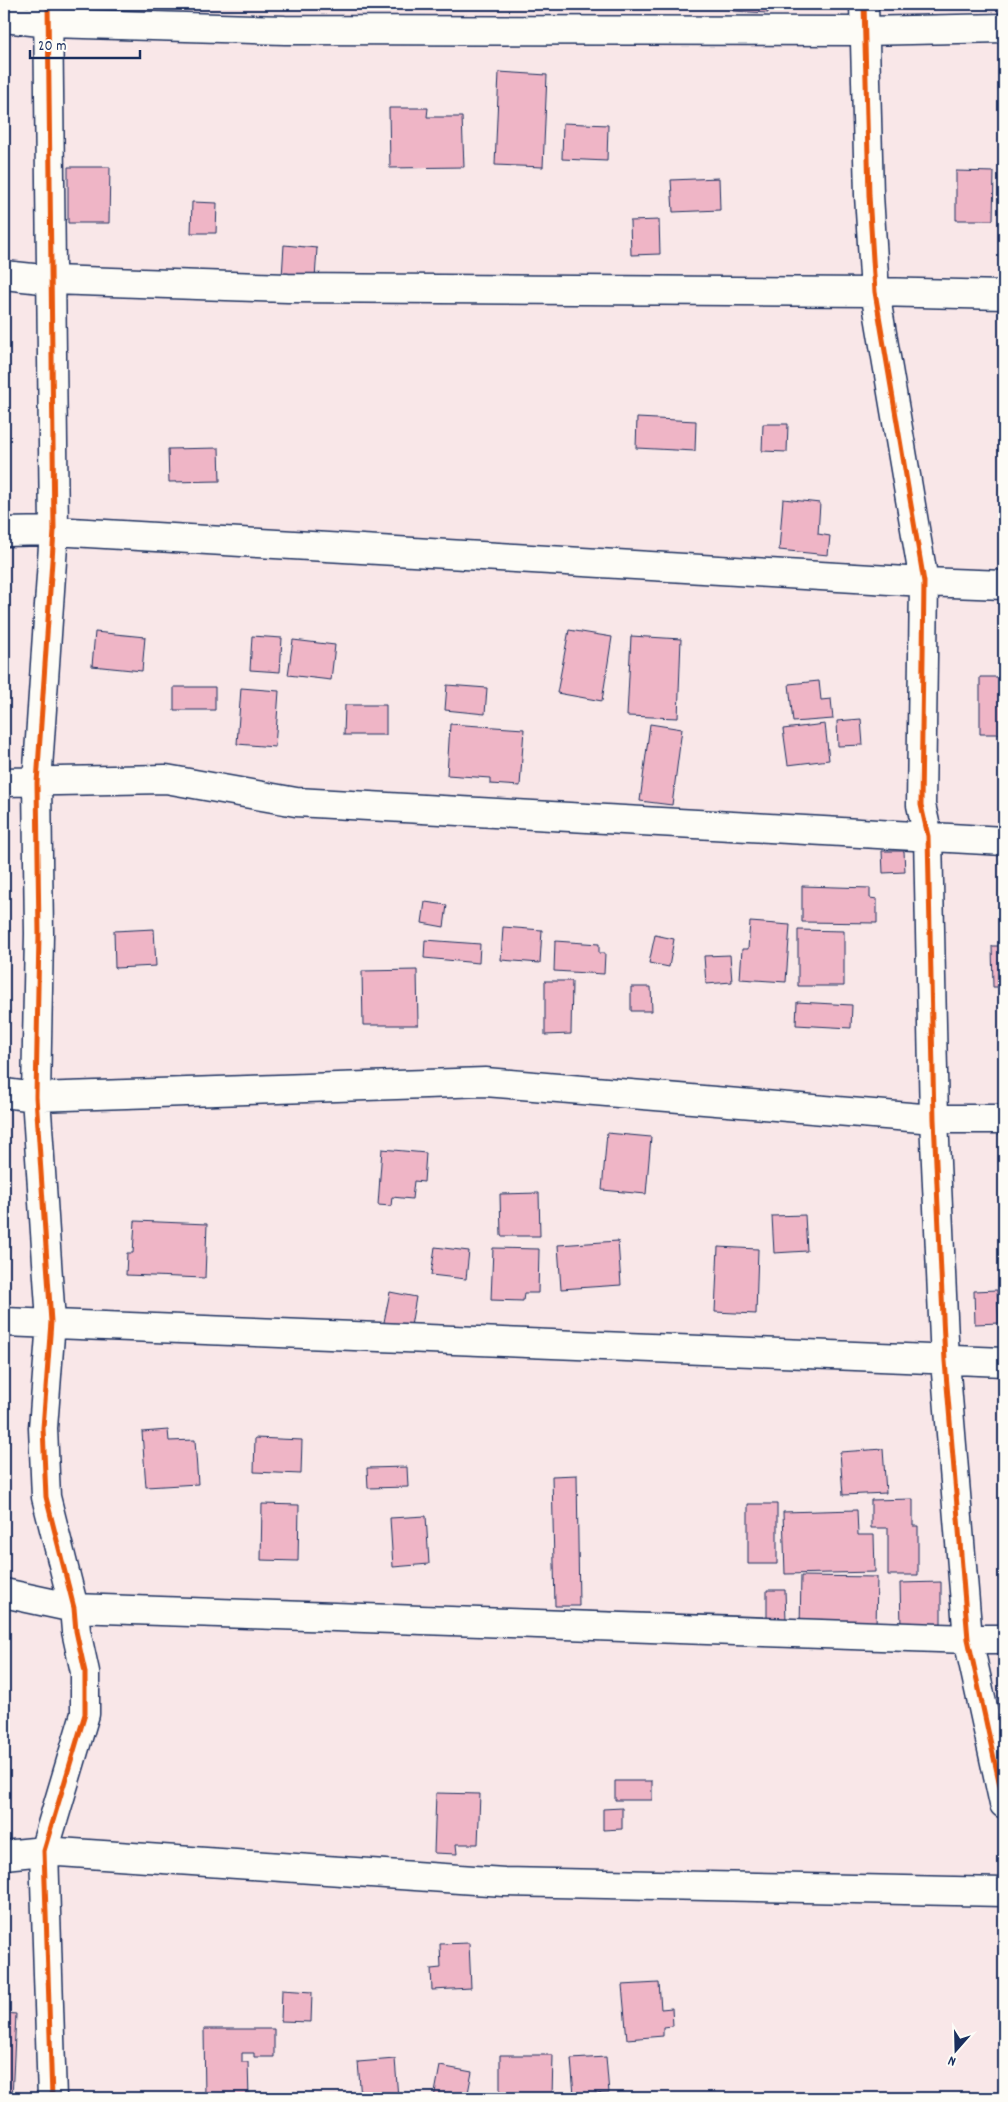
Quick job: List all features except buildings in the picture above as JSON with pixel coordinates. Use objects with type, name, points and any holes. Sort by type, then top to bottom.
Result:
[{"type":"street","points":[[864,4],[869,195],[875,292],[924,582],[921,805],[928,836],[934,1119],[945,1361],[968,1639],[1004,1804]]},
{"type":"street","points":[[49,14],[54,531],[37,783],[39,934],[36,1097],[51,1322],[43,1428],[46,1497],[74,1608],[76,1631],[85,1672],[85,1714],[44,1851],[52,2098]]},
{"type":"street","points":[[4,18],[49,14],[285,30],[864,31],[1004,28]]},
{"type":"street","points":[[4,275],[52,280],[288,288],[875,292],[1004,295]]},
{"type":"street","points":[[4,532],[54,531],[924,582],[1004,585]]},
{"type":"street","points":[[4,782],[166,780],[296,802],[1004,841]]},
{"type":"street","points":[[4,1093],[36,1097],[485,1082],[934,1119],[1004,1119]]},
{"type":"street","points":[[4,1322],[51,1322],[1004,1362]]},
{"type":"street","points":[[4,1594],[74,1608],[1004,1639]]},
{"type":"street","points":[[4,1854],[44,1851],[504,1882],[1004,1892]]},
{"type":"cycle path","points":[[48,4],[54,531],[37,783],[39,934],[36,1097],[51,1322],[43,1428],[46,1497],[74,1608],[76,1631],[85,1672],[85,1714],[44,1851],[52,2098]]},
{"type":"cycle path","points":[[864,4],[869,195],[875,292],[924,582],[921,805],[928,836],[934,1119],[945,1361],[968,1639],[1004,1804]]}]
